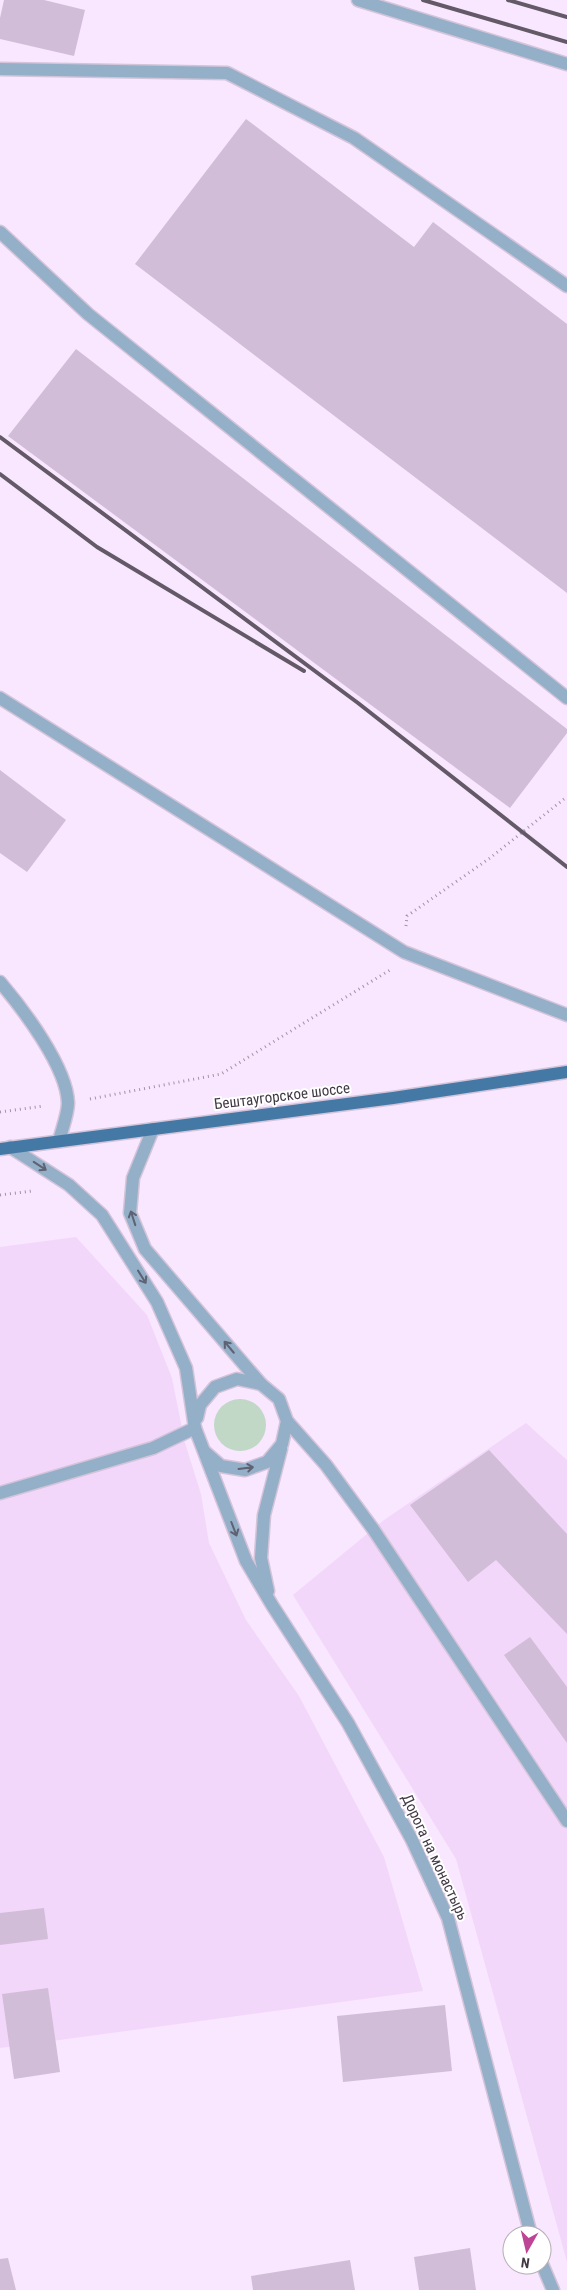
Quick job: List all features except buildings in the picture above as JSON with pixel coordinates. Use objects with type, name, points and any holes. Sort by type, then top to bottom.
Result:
[{"type":"main road","name":"Бештаугорское шоссе","points":[[5,1148],[393,1098],[567,1072]]},
{"type":"street","points":[[358,0],[567,64]]},
{"type":"street","points":[[0,69],[227,72],[354,138],[567,286]]},
{"type":"street","points":[[0,232],[88,314],[567,698]]},
{"type":"street","points":[[0,698],[409,954],[567,1015]]},
{"type":"street","points":[[0,982],[22,1008],[61,1073],[68,1103],[60,1141]]},
{"type":"street","points":[[153,1129],[133,1178],[130,1213],[145,1249],[261,1384],[279,1399],[287,1421],[326,1465],[373,1529],[567,1821]]},
{"type":"street","points":[[5,1148],[69,1185],[102,1214],[158,1302],[186,1368],[195,1428],[203,1451],[222,1466],[245,1470],[267,1462],[282,1444]]},
{"type":"street","points":[[195,1428],[200,1405],[215,1387],[237,1379],[261,1384]]},
{"type":"street","points":[[272,1605],[261,1558],[264,1515],[287,1421]]},
{"type":"street","points":[[0,1493],[153,1448],[195,1428]]},
{"type":"street","name":"Дорога на монастырь","points":[[203,1451],[246,1561],[348,1723],[412,1840],[448,1918],[527,2225]]},
{"type":"street","points":[[547,2275],[553,2290]]},
{"type":"path","points":[[0,1112],[68,1103],[221,1074],[409,954],[407,916],[490,858],[564,799]]},
{"type":"shaded area","points":[[76,1237],[147,1315],[172,1378],[185,1443],[201,1494],[209,1543],[246,1620],[299,1696],[384,1857],[423,1991],[0,2048],[0,1247]]},
{"type":"shaded area","points":[[526,1423],[567,1460],[567,2262],[456,1859],[293,1595],[384,1520]]},
{"type":"green space","points":[[235,1399],[245,1399],[254,1403],[262,1411],[266,1425],[262,1439],[254,1447],[245,1451],[235,1451],[226,1447],[218,1439],[214,1430],[214,1420],[218,1411],[226,1403]]},
{"type":"railway","points":[[423,0],[567,42]]},
{"type":"railway","points":[[508,0],[567,17]]},
{"type":"railway","points":[[0,437],[358,703],[567,867]]},
{"type":"railway","points":[[0,474],[97,547],[304,671]]}]
